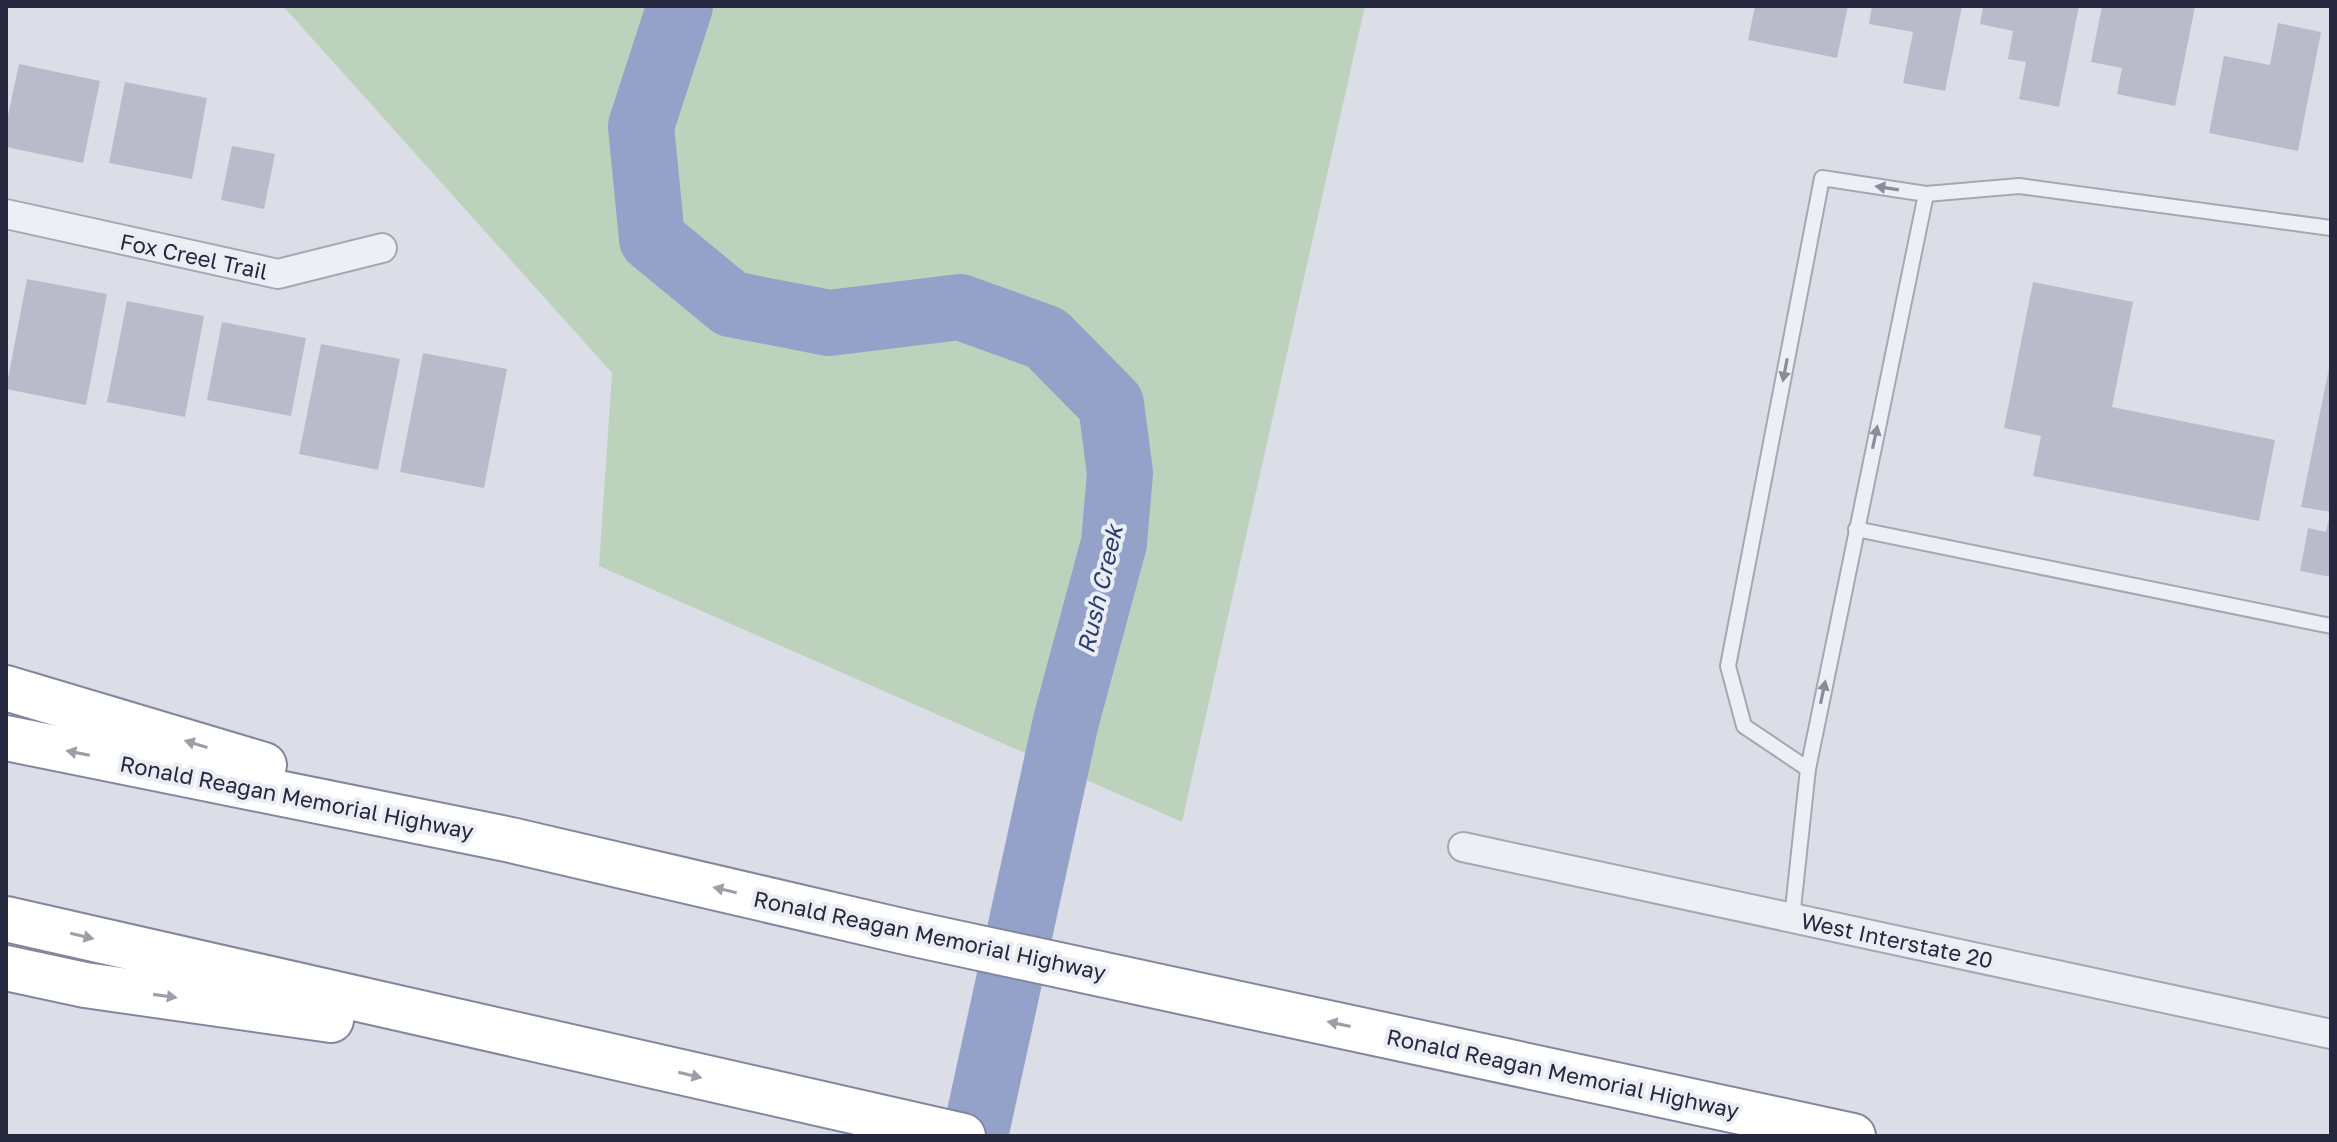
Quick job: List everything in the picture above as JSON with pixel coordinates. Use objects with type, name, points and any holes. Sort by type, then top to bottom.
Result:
[{"type":"highway","points":[[6,688],[511,840]]},
{"type":"highway","name":"Ronald Reagan Memorial Highway","points":[[6,738],[511,840],[910,933],[1853,1136]]},
{"type":"highway","points":[[6,919],[963,1136]]},
{"type":"highway","points":[[6,968],[85,985],[641,1064]]},
{"type":"street","name":"Fox Creel Trail","points":[[6,214],[278,274],[382,248]]},
{"type":"street","name":"West Interstate 20","points":[[1463,847],[2331,1034]]},
{"type":"lane","points":[[1808,769],[1744,726],[1728,666],[1822,178],[1926,194],[2019,186],[2331,228]]},
{"type":"lane","points":[[1792,918],[1808,769],[1926,194]]},
{"type":"lane","points":[[1856,529],[2331,626]]},
{"type":"green space","points":[[283,6],[1365,6],[1182,822],[599,566],[612,373]]},
{"type":"building","points":[[1755,6],[1848,6],[1837,58],[1748,40]]},
{"type":"building","points":[[1872,6],[1962,6],[1945,91],[1903,83],[1913,32],[1869,24]]},
{"type":"building","points":[[1983,6],[2079,6],[2059,107],[2019,99],[2026,62],[2008,59],[2013,31],[1980,24]]},
{"type":"building","points":[[2102,6],[2195,7],[2175,106],[2117,94],[2122,68],[2091,62]]},
{"type":"building","points":[[2278,23],[2321,32],[2298,151],[2209,133],[2224,56],[2270,65]]},
{"type":"building","points":[[19,64],[100,81],[83,163],[6,147],[6,125]]},
{"type":"building","points":[[125,82],[207,98],[192,179],[109,163]]},
{"type":"building","points":[[232,146],[275,154],[264,209],[221,200]]},
{"type":"building","points":[[27,279],[107,294],[86,405],[6,389]]},
{"type":"building","points":[[2033,282],[2133,302],[2112,407],[2275,440],[2259,521],[2033,476],[2041,436],[2004,428]]},
{"type":"building","points":[[127,301],[204,316],[185,417],[107,402]]},
{"type":"building","points":[[222,322],[306,338],[291,416],[207,400]]},
{"type":"building","points":[[321,344],[400,359],[378,470],[299,454]]},
{"type":"building","points":[[423,353],[507,369],[484,488],[400,472]]},
{"type":"building","points":[[2331,364],[2331,512],[2301,507]]},
{"type":"building","points":[[2330,514],[2331,577],[2300,571],[2308,528],[2326,532]]},
{"type":"waterway","name":"Rush Creek","points":[[680,6],[641,126],[652,239],[731,304],[829,323],[960,307],[1046,338],[1111,404],[1120,473],[1114,543],[1066,721],[975,1136]]}]
